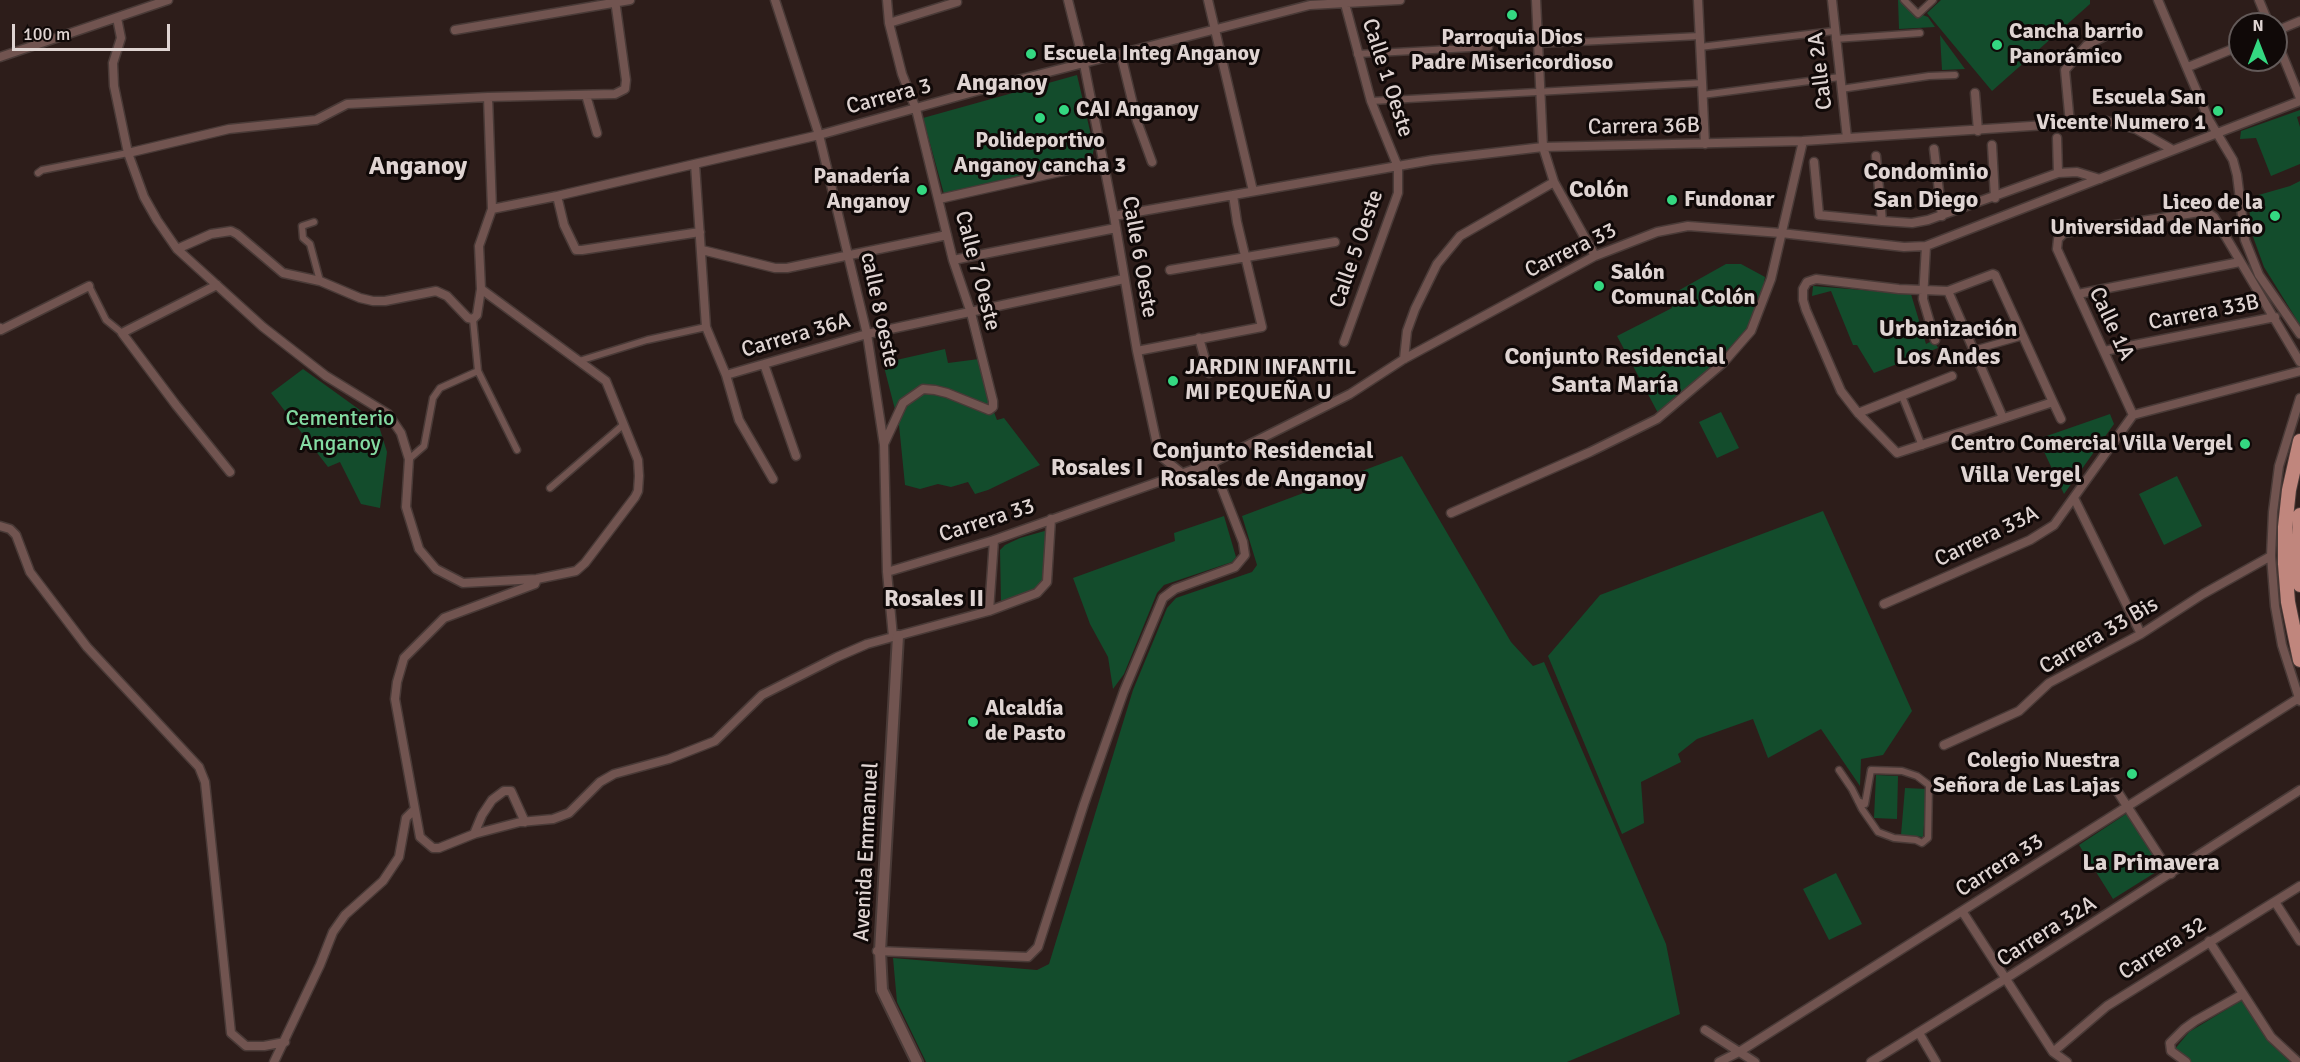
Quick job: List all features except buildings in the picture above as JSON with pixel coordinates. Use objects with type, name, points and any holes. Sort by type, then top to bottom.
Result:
[{"type":"main road","points":[[2300,441],[2289,490],[2285,555],[2288,602],[2300,660]]},
{"type":"main road","points":[[2300,515],[2298,555],[2300,585]]},
{"type":"street","points":[[0,57],[117,18],[158,1],[168,0]]},
{"type":"street","points":[[455,30],[630,0]]},
{"type":"street","name":"calle 8 oeste","points":[[776,0],[819,135],[867,334],[884,445],[887,572],[896,636]]},
{"type":"street","name":"Calle 7 Oeste","points":[[884,445],[903,403],[923,389],[941,391],[989,410],[993,407],[971,313],[953,260],[916,109],[902,74],[889,23],[887,0]]},
{"type":"street","name":"Calle 6 Oeste","points":[[1068,0],[1104,162],[1137,351],[1158,449],[1163,458],[1183,474]]},
{"type":"street","points":[[1208,0],[1253,191]]},
{"type":"street","name":"Carrera 3","points":[[492,209],[819,135],[1002,84],[1310,5],[1344,1],[1400,0]]},
{"type":"street","points":[[1536,0],[1544,147],[1554,182],[1596,256]]},
{"type":"street","points":[[1698,0],[1705,144]]},
{"type":"street","name":"Calle 2A","points":[[1832,0],[1847,138]]},
{"type":"street","points":[[1904,0],[1918,14],[1933,0]]},
{"type":"street","points":[[2158,0],[2209,120],[2233,160],[2245,240],[2259,274],[2300,334]]},
{"type":"street","points":[[38,173],[42,170],[128,153],[229,129],[316,120],[347,104],[615,94],[625,89],[626,80],[615,1]]},
{"type":"street","name":"Calle 1 Oeste","points":[[1344,1],[1371,100],[1398,167]]},
{"type":"street","points":[[889,23],[957,2]]},
{"type":"street","points":[[117,18],[121,38],[112,72],[128,153],[144,197],[157,220],[177,249],[263,327],[326,376],[388,414],[401,433],[409,459],[406,507],[418,549],[436,570],[463,582],[537,579],[576,571],[635,497],[638,491],[638,459],[606,381],[481,290]]},
{"type":"street","points":[[1700,47],[1835,35],[1920,33]]},
{"type":"street","points":[[1538,44],[1700,36]]},
{"type":"street","points":[[2070,124],[2065,70],[2087,45],[2105,36]]},
{"type":"street","points":[[1357,54],[1489,47]]},
{"type":"street","points":[[2188,67],[2228,51]]},
{"type":"street","points":[[1121,55],[1137,121],[1152,162]]},
{"type":"street","points":[[2288,69],[2300,99]]},
{"type":"street","points":[[1841,89],[1929,76],[1955,75]]},
{"type":"street","points":[[1702,95],[1840,77]]},
{"type":"street","points":[[1371,100],[1702,83]]},
{"type":"street","points":[[1975,93],[1978,131]]},
{"type":"street","points":[[586,95],[597,133]]},
{"type":"street","points":[[488,97],[492,209],[484,226],[479,246],[481,290],[477,315],[473,319],[478,371],[517,450]]},
{"type":"street","name":"Carrera 33","points":[[887,572],[994,540],[1212,463],[1350,394],[1404,358],[1596,256],[1657,232],[1688,226],[1781,233],[1904,247],[1926,246],[2300,99]]},
{"type":"street","name":"Carrera 36B","points":[[1114,216],[1432,160],[1544,147],[1803,141],[2108,121],[2136,129],[2173,150]]},
{"type":"street","points":[[2057,138],[2058,173]]},
{"type":"street","points":[[1451,513],[1657,419],[1723,363],[1751,331],[1771,279],[1803,141]]},
{"type":"street","points":[[1992,145],[1995,198]]},
{"type":"street","points":[[1934,149],[1942,216]]},
{"type":"street","points":[[1876,156],[1882,221]]},
{"type":"street","points":[[939,199],[1104,162]]},
{"type":"street","points":[[1814,162],[1819,215],[1912,223],[1942,216],[1995,198],[2058,173],[2077,172],[2100,179]]},
{"type":"street","points":[[695,164],[706,327],[726,375],[739,420],[773,479]]},
{"type":"street","name":"Calle 5 Oeste","points":[[1344,342],[1395,205],[1398,193],[1398,167]]},
{"type":"street","points":[[1404,358],[1407,331],[1415,309],[1437,264],[1460,236],[1554,182]]},
{"type":"street","points":[[1137,351],[1262,327],[1233,195]]},
{"type":"street","points":[[557,196],[564,225],[576,250],[700,232]]},
{"type":"street","name":"Calle 1A","points":[[2133,415],[2057,249],[2058,239],[2064,233],[2199,212],[2208,213],[2214,217],[2240,262]]},
{"type":"street","points":[[314,222],[302,226],[303,238],[310,243],[320,281]]},
{"type":"street","points":[[953,260],[1116,228]]},
{"type":"street","points":[[177,249],[211,234],[231,231],[283,273],[320,281],[373,301],[385,301],[436,291],[447,296],[468,318],[473,319]]},
{"type":"street","points":[[702,250],[775,268],[787,268],[947,235]]},
{"type":"street","points":[[1170,270],[1335,242]]},
{"type":"street","points":[[1926,246],[1923,291],[1935,340]]},
{"type":"street","points":[[2078,294],[2240,262],[2300,362]]},
{"type":"street","points":[[2053,402],[1903,452],[1893,451],[1841,392],[1803,300],[1803,289],[1808,282],[1816,279],[1923,291],[1948,291],[1993,274],[2061,419]]},
{"type":"street","name":"Carrera 36A","points":[[726,375],[867,334],[1124,279]]},
{"type":"street","points":[[122,333],[216,285]]},
{"type":"street","points":[[0,328],[1,330],[89,286],[106,320],[122,333],[176,405],[231,472]]},
{"type":"street","points":[[1948,291],[2003,417]]},
{"type":"street","name":"Carrera 33B","points":[[2104,351],[2275,317]]},
{"type":"street","points":[[579,361],[647,340],[706,327]]},
{"type":"street","points":[[1974,350],[2023,336]]},
{"type":"street","points":[[1199,338],[1209,373]]},
{"type":"street","points":[[764,364],[796,456]]},
{"type":"street","points":[[409,459],[424,446],[433,398],[440,387],[478,371]]},
{"type":"street","points":[[2133,415],[2300,371]]},
{"type":"street","points":[[1858,413],[1952,376]]},
{"type":"street","points":[[1902,396],[1922,446]]},
{"type":"street","points":[[2299,699],[2282,645],[2275,606],[2271,556],[2273,512],[2279,466],[2300,398]]},
{"type":"street","name":"Carrera 33A","points":[[1884,603],[2030,540],[2054,525],[2133,415]]},
{"type":"street","points":[[550,488],[623,425]]},
{"type":"street","points":[[878,951],[1028,957],[1038,947],[1084,804],[1124,691],[1163,598],[1175,589],[1235,567],[1245,555],[1243,542],[1212,463]]},
{"type":"street","points":[[2074,498],[2141,634]]},
{"type":"street","points":[[537,579],[535,584],[444,618],[404,658],[395,699],[420,837],[433,848],[439,848],[474,834],[525,822],[553,819],[569,813],[600,782],[614,774],[669,759],[715,741],[762,695],[857,648],[988,611],[1037,593],[1047,582],[1051,519]]},
{"type":"street","points":[[0,526],[10,529],[16,535],[30,572],[87,647],[199,767],[205,782],[231,1033],[246,1046],[264,1046],[285,1042]]},
{"type":"street","points":[[988,611],[994,540]]},
{"type":"street","name":"Carrera 33 Bis","points":[[1944,745],[2019,711],[2049,683],[2141,634],[2203,594],[2271,556]]},
{"type":"street","name":"Avenida Emmanuel","points":[[896,636],[877,992],[911,1062]]},
{"type":"street","name":"Carrera 33","points":[[1719,1062],[1739,1052],[2299,699]]},
{"type":"street","points":[[1839,770],[1858,801],[1878,832],[1885,836],[1910,838],[1922,843],[1928,838],[1929,785],[1917,776],[1902,771],[1871,770],[1865,804],[1858,801]]},
{"type":"street","points":[[2112,783],[2171,874]]},
{"type":"street","name":"Carrera 32A","points":[[1871,1062],[2171,874],[2300,790]]},
{"type":"street","points":[[474,834],[482,815],[492,800],[504,791],[511,791],[525,822]]},
{"type":"street","points":[[274,1062],[320,965],[333,932],[345,915],[383,881],[399,857],[406,818],[414,810]]},
{"type":"street","name":"Carrera 32","points":[[2053,1052],[2107,1006],[2300,886]]},
{"type":"street","points":[[2275,902],[2300,941]]},
{"type":"street","points":[[1962,911],[2053,1052],[2067,1062]]},
{"type":"street","points":[[2210,941],[2271,1037],[2298,1062]]},
{"type":"street","name":"Avenida Emmanuel","points":[[878,951],[882,990],[916,1062]]},
{"type":"street","points":[[2186,1062],[2171,1051],[2170,1044],[2195,1021],[2243,993]]},
{"type":"street","points":[[1705,1030],[1755,1062]]},
{"type":"street","points":[[1919,1033],[1936,1062]]},
{"type":"green space","points":[[1898,0],[1906,0],[1920,14],[1928,17],[1935,27],[1899,29]]},
{"type":"green space","name":"Cancha barrio Panorámico","points":[[1941,0],[2090,0],[2090,4],[1992,91],[1927,13]]},
{"type":"green space","points":[[1940,35],[1965,69],[1942,70]]},
{"type":"green space","points":[[1077,75],[1094,148],[1091,163],[944,194],[923,118]]},
{"type":"green space","points":[[2300,110],[2300,116],[2297,117],[2300,127],[2300,164],[2271,176],[2256,138],[2240,139],[2241,131]]},
{"type":"green space","points":[[2300,181],[2300,325],[2264,267],[2252,234],[2248,198]]},
{"type":"green space","points":[[1726,264],[1741,264],[1765,277],[1762,294],[1749,327],[1722,359],[1658,413],[1617,336],[1672,308],[1667,297]]},
{"type":"green space","points":[[1813,286],[1911,294],[1926,344],[1934,340],[1938,348],[1874,373],[1857,345],[1853,345],[1831,291],[1812,296]]},
{"type":"green space","points":[[945,349],[948,363],[979,359],[997,420],[1004,418],[1040,465],[975,494],[968,482],[951,487],[938,484],[920,489],[905,485],[899,425],[883,363]]},
{"type":"green space","name":"Cementerio Anganoy","points":[[303,369],[378,423],[387,452],[380,508],[361,504],[340,462],[328,467],[271,393]]},
{"type":"green space","points":[[1721,412],[1739,448],[1717,458],[1699,422]]},
{"type":"green space","points":[[2110,414],[2114,424],[2064,494],[2038,439]]},
{"type":"green space","points":[[1402,456],[1511,642],[1533,666],[1544,662],[1666,944],[1680,1014],[1567,1062],[926,1062],[897,1002],[893,958],[1037,970],[1049,964],[1133,690],[1167,608],[1176,598],[1252,572],[1257,565],[1242,516]]},
{"type":"green space","points":[[2177,476],[2202,526],[2164,545],[2139,494]]},
{"type":"green space","points":[[1823,511],[1912,711],[1883,755],[1861,759],[1860,786],[1821,729],[1768,758],[1753,719],[1697,739],[1678,754],[1681,762],[1641,782],[1644,823],[1622,834],[1548,656],[1600,595]]},
{"type":"green space","points":[[1224,516],[1236,557],[1232,562],[1164,585],[1157,593],[1124,674],[1113,689],[1108,657],[1090,624],[1073,578],[1175,541],[1174,533]]},
{"type":"green space","points":[[1048,530],[1046,580],[1034,591],[1001,603],[1000,550],[1020,538]]},
{"type":"green space","points":[[1876,775],[1898,776],[1897,819],[1874,818]]},
{"type":"green space","points":[[1905,788],[1927,789],[1923,837],[1901,835]]},
{"type":"green space","points":[[2129,812],[2164,867],[2113,899],[2079,845]]},
{"type":"green space","points":[[1836,873],[1862,924],[1829,940],[1803,889]]},
{"type":"green space","points":[[2242,1000],[2268,1041],[2291,1062],[2191,1062],[2174,1050],[2189,1032]]},
{"type":"place","name":"Parroquia Dios Padre Misericordioso","points":[[1512,15]]},
{"type":"place","name":"Cancha barrio Panorámico","points":[[1997,45]]},
{"type":"place","name":"Escuela Integ Anganoy","points":[[1031,54]]},
{"type":"place","name":"CAI Anganoy","points":[[1064,110]]},
{"type":"place","name":"Escuela San Vicente Numero 1","points":[[2218,111]]},
{"type":"place","name":"Polideportivo Anganoy cancha 3","points":[[1040,118]]},
{"type":"place","name":"Panadería Anganoy","points":[[922,190]]},
{"type":"place","name":"Fundonar","points":[[1672,200]]},
{"type":"place","name":"Liceo de la Universidad de Nariño","points":[[2275,216]]},
{"type":"place","name":"Salón Comunal Colón","points":[[1599,286]]},
{"type":"place","name":"JARDIN INFANTIL MI PEQUEÑA U","points":[[1173,381]]},
{"type":"place","name":"Centro Comercial Villa Vergel","points":[[2245,444]]},
{"type":"place","name":"Alcaldía de Pasto","points":[[973,722]]},
{"type":"place","name":"Colegio Nuestra Señora de Las Lajas","points":[[2132,774]]},
{"type":"district","name":"Anganoy","points":[[1002,84]]},
{"type":"district","name":"Anganoy","points":[[418,167]]},
{"type":"district","name":"Condominio San Diego","points":[[1926,187]]},
{"type":"district","name":"Colón","points":[[1599,191]]},
{"type":"district","name":"Urbanización Los Andes","points":[[1948,344]]},
{"type":"district","name":"Conjunto Residencial Santa María","points":[[1615,372]]},
{"type":"district","name":"Conjunto Residencial Rosales de Anganoy","points":[[1263,466]]},
{"type":"district","name":"Rosales I","points":[[1097,469]]},
{"type":"district","name":"Villa Vergel","points":[[2021,476]]},
{"type":"district","name":"Rosales II","points":[[934,600]]},
{"type":"district","name":"La Primavera","points":[[2151,864]]}]
